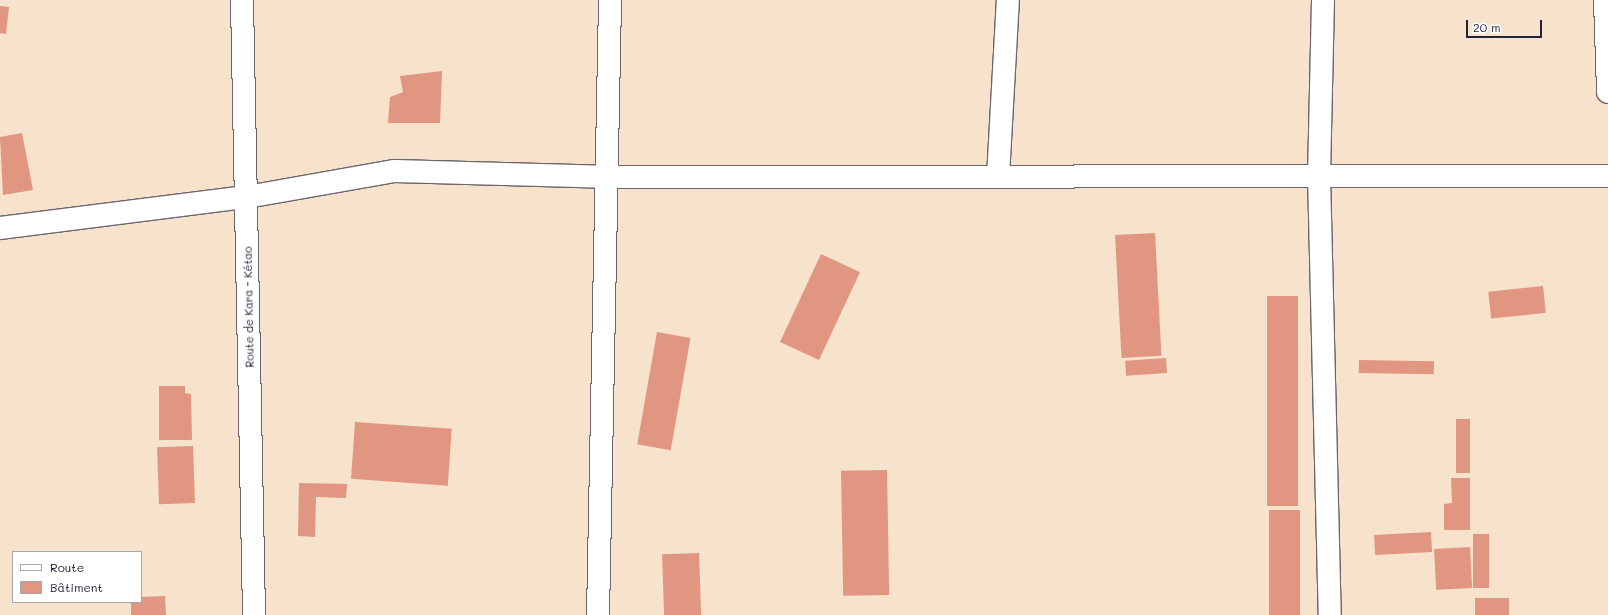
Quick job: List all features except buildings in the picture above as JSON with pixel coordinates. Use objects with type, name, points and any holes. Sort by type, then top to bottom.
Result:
[{"type":"street","name":"Route de Kara - Kétao","points":[[242,0],[254,615]]},
{"type":"street","points":[[598,615],[604,177],[610,0]]},
{"type":"street","points":[[998,176],[1008,0]]},
{"type":"street","points":[[1323,0],[1319,175],[1330,615]]},
{"type":"street","points":[[1605,0],[1608,92]]},
{"type":"street","points":[[0,228],[247,197],[395,170],[604,177],[1319,175],[1608,176]]}]
